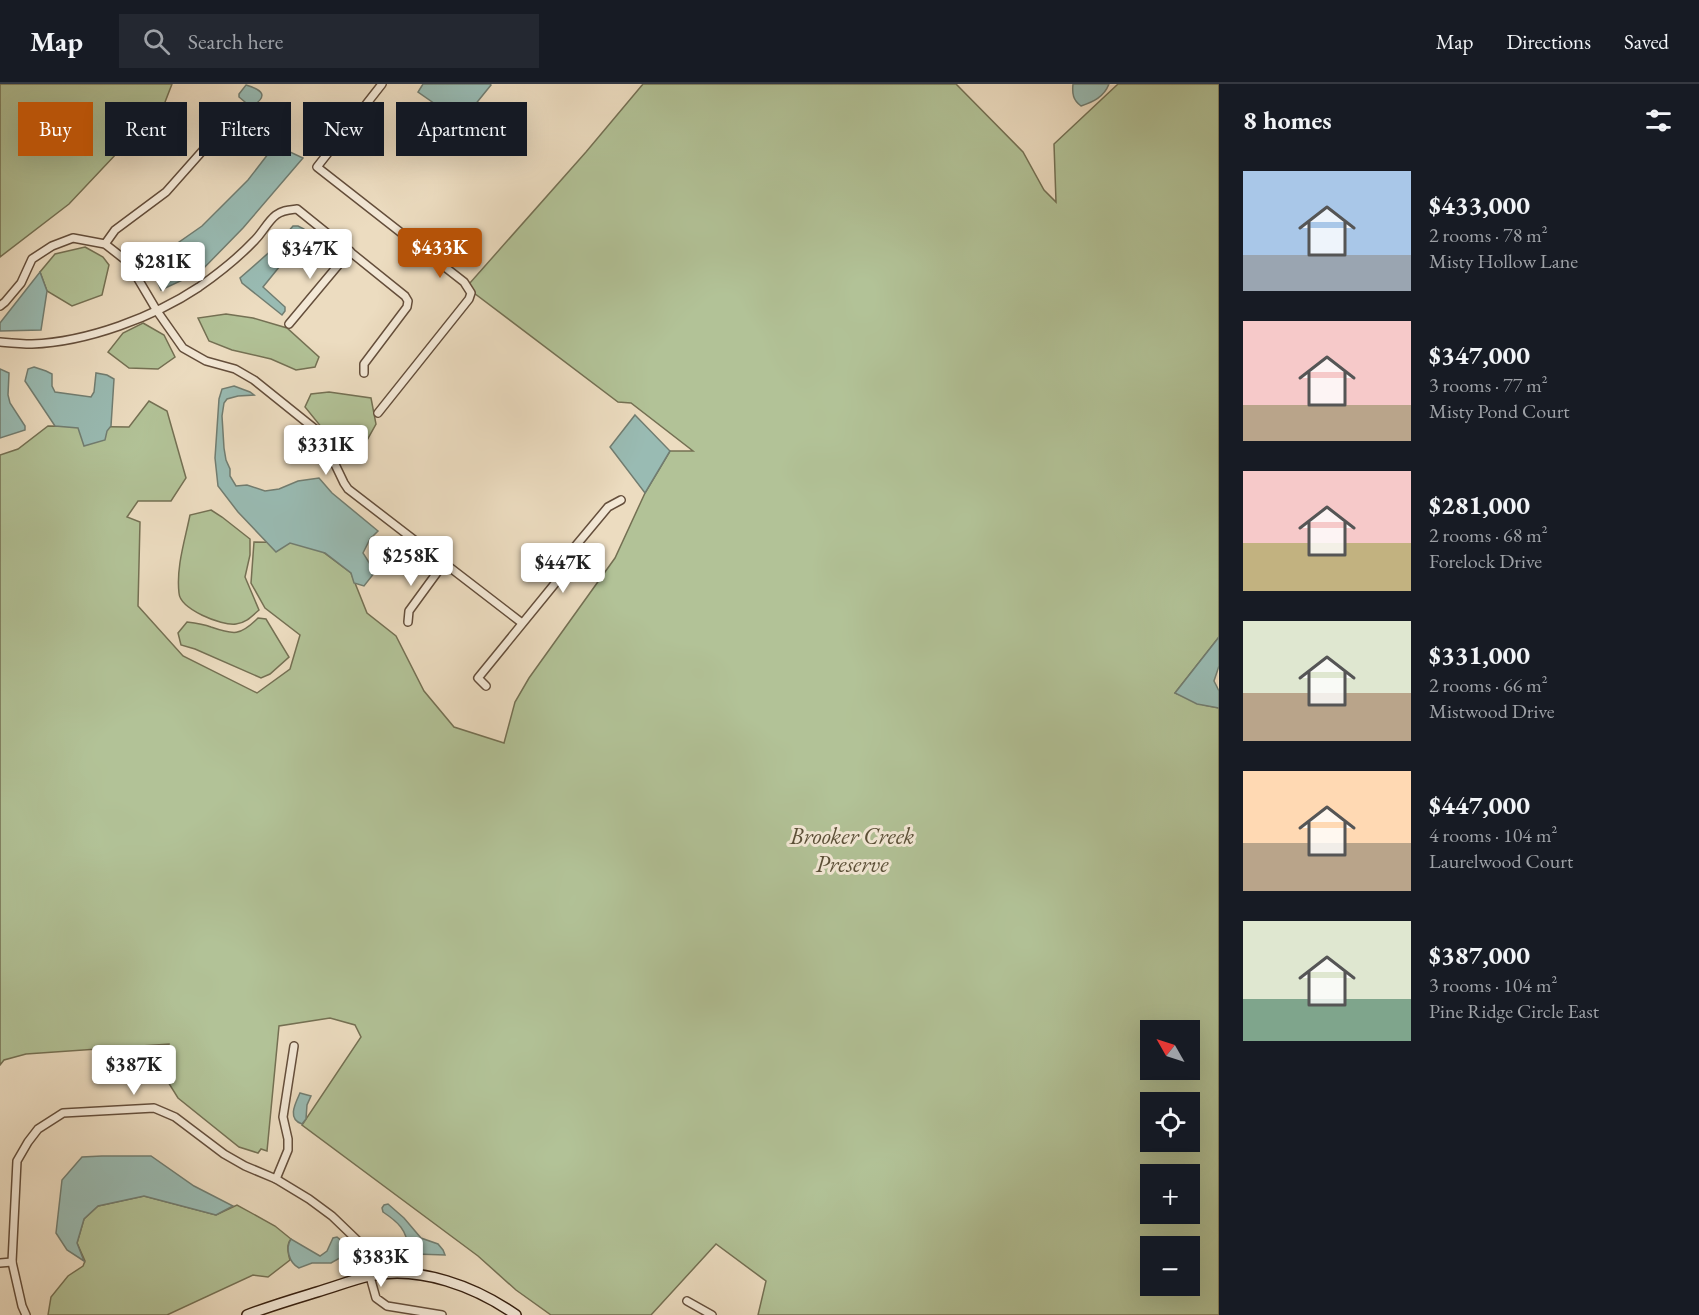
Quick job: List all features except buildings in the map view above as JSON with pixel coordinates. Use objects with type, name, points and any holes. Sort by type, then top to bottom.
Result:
[{"type":"street","points":[[378,413],[471,293],[464,282],[318,167],[382,84]]},
{"type":"street","points":[[105,244],[115,230],[166,192],[199,155]]},
{"type":"street","points":[[0,342],[32,344],[73,339],[157,311],[200,286],[235,259],[257,238],[274,216],[285,210],[297,209],[405,296],[408,301],[407,307],[364,364],[364,373]]},
{"type":"street","points":[[0,306],[21,283],[32,259],[52,246],[73,238],[105,244],[128,262],[157,311],[183,348],[206,361],[236,369],[254,380],[320,433],[348,489],[522,623]]},
{"type":"street","points":[[289,324],[350,251]]},
{"type":"street","points":[[486,686],[478,678],[557,581],[573,549],[608,507],[621,500]]},
{"type":"street","points":[[408,622],[409,611],[444,563]]},
{"type":"street","points":[[276,1179],[288,1150],[283,1117],[294,1046]]},
{"type":"street","points":[[26,1315],[12,1262],[17,1161],[28,1142],[38,1129],[63,1113],[154,1107],[176,1117],[224,1154],[276,1179],[309,1198],[332,1216],[358,1241],[376,1298],[387,1306],[442,1315]]},
{"type":"street","points":[[0,1263],[12,1262]]},
{"type":"street","points":[[247,1315],[264,1312],[370,1276],[392,1273],[440,1279],[478,1292],[498,1302],[516,1315]]},
{"type":"street","points":[[687,1301],[712,1315]]},
{"type":"green space","points":[[0,84],[172,84],[165,102],[105,102],[105,156],[114,156],[69,204],[0,257]]},
{"type":"green space","name":"Brooker Creek Preserve","points":[[643,84],[956,84],[1023,152],[1044,190],[1056,202],[1054,144],[1118,84],[1219,84],[1219,637],[1175,693],[1204,705],[1219,708],[1219,1315],[758,1315],[766,1281],[716,1244],[651,1315],[551,1315],[516,1290],[478,1256],[302,1125],[361,1037],[355,1025],[330,1018],[279,1026],[267,1151],[261,1149],[258,1153],[239,1147],[178,1098],[163,1074],[168,1059],[169,1044],[26,1054],[4,1060],[0,1065],[0,455],[18,449],[48,426],[129,427],[149,401],[167,411],[186,478],[171,501],[138,501],[127,517],[140,522],[138,606],[183,656],[257,693],[290,669],[300,635],[265,608],[251,583],[254,542],[311,543],[351,573],[367,613],[396,636],[424,691],[454,727],[504,743],[515,702],[529,678],[615,558],[645,493],[670,451],[693,451],[631,403],[618,402],[474,293],[469,284]]},
{"type":"green space","points":[[85,247],[103,257],[109,265],[102,295],[72,306],[47,291],[40,272],[55,254]]},
{"type":"green space","points":[[226,314],[253,318],[287,328],[319,357],[315,367],[296,370],[271,359],[232,350],[209,341],[198,318]]},
{"type":"green space","points":[[143,323],[164,335],[175,357],[158,369],[129,368],[108,352],[123,333]]},
{"type":"green space","points":[[329,392],[371,398],[376,424],[366,442],[335,444],[305,407],[311,394]]},
{"type":"green space","points":[[211,510],[250,539],[250,555],[245,577],[259,610],[249,619],[236,624],[221,622],[202,615],[186,605],[179,593],[180,563],[190,515]]},
{"type":"green space","points":[[258,618],[266,619],[289,657],[270,674],[261,678],[181,645],[178,633],[187,622],[226,632],[236,632],[246,628]]},
{"type":"green space","points":[[144,1196],[216,1215],[237,1205],[275,1226],[291,1239],[288,1246],[290,1260],[268,1277],[253,1275],[167,1315],[48,1315],[51,1297],[68,1276],[83,1266],[85,1261],[77,1243],[84,1219],[98,1206]]},
{"type":"water","points":[[423,84],[491,85],[477,102],[432,102],[418,92]]},
{"type":"water","points":[[1073,84],[1109,84],[1098,98],[1081,106],[1074,96]]},
{"type":"water","points":[[246,85],[260,91],[262,97],[258,102],[245,102],[239,94]]},
{"type":"water","points":[[291,152],[303,158],[243,228],[200,272],[161,290],[149,263],[202,226],[248,180],[267,156],[291,156]]},
{"type":"water","points":[[293,226],[304,229],[305,235],[263,287],[285,307],[282,315],[242,283],[240,278],[274,248]]},
{"type":"water","points":[[40,272],[47,291],[41,330],[0,331],[0,323]]},
{"type":"water","points":[[34,367],[52,374],[52,386],[55,392],[91,397],[94,392],[96,373],[114,379],[111,426],[105,440],[84,446],[78,428],[55,426],[25,381],[28,369]]},
{"type":"water","points":[[0,369],[9,373],[10,403],[25,426],[25,430],[0,438]]},
{"type":"water","points":[[234,386],[254,395],[238,396],[227,399],[224,403],[222,416],[224,448],[230,476],[236,486],[247,485],[265,491],[279,489],[298,481],[319,478],[332,493],[378,531],[370,539],[363,553],[375,572],[364,586],[354,583],[351,573],[325,553],[290,543],[276,552],[238,512],[218,486],[215,458],[219,399],[222,389]]},
{"type":"water","points":[[635,415],[670,451],[645,493],[610,447]]},
{"type":"water","points":[[1219,637],[1219,666],[1214,681],[1219,691],[1219,708],[1197,704],[1175,693]]},
{"type":"water","points":[[300,1093],[311,1096],[307,1105],[306,1119],[302,1124],[297,1122],[293,1115]]},
{"type":"water","points":[[151,1156],[194,1186],[233,1206],[216,1215],[144,1196],[98,1206],[84,1219],[77,1243],[84,1261],[67,1250],[56,1233],[62,1180],[82,1157]]},
{"type":"water","points":[[388,1204],[421,1238],[438,1244],[445,1255],[415,1254],[408,1248],[406,1236],[401,1227],[383,1212],[382,1208]]},
{"type":"water","points":[[337,1237],[349,1247],[350,1251],[331,1263],[312,1263],[299,1268],[290,1259],[288,1247],[291,1239],[320,1256],[327,1251],[333,1238]]}]
